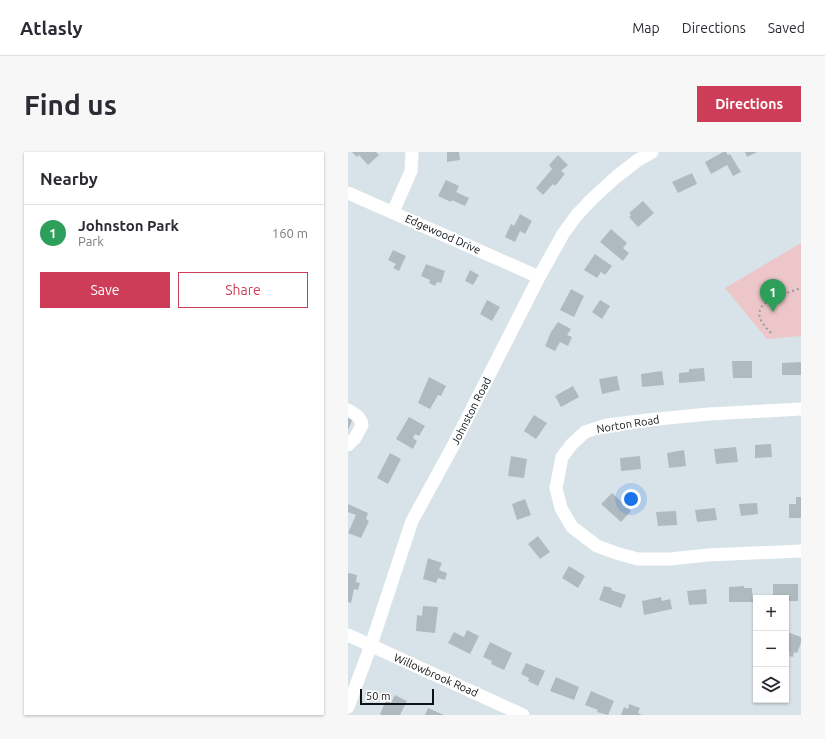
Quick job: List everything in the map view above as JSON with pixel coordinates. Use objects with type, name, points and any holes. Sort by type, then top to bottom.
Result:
[{"type":"street","points":[[393,212],[411,171],[412,152]]},
{"type":"street","name":"Johnston Road","points":[[348,706],[371,645],[412,521],[453,446],[538,277],[563,234],[576,216],[635,156],[652,152]]},
{"type":"street","name":"Edgewood Drive","points":[[348,193],[538,277]]},
{"type":"street","name":"Norton Road","points":[[801,409],[709,414],[647,420],[607,425],[585,432],[572,444],[562,457],[556,488],[561,508],[572,527],[597,546],[638,559],[670,559],[708,555],[801,551]]},
{"type":"street","points":[[348,410],[360,418],[362,425],[355,438],[348,445]]},
{"type":"street","name":"Willowbrook Road","points":[[348,635],[523,715]]},
{"type":"path","points":[[770,333],[762,325],[758,316],[760,308],[772,297],[801,288]]},
{"type":"shaded area","points":[[801,243],[801,336],[767,339],[725,288]]},
{"type":"building","points":[[352,152],[376,152],[379,155],[368,165],[359,155],[357,157]]},
{"type":"building","points":[[447,152],[459,152],[460,160],[447,162]]},
{"type":"building","points":[[723,152],[726,152],[728,155],[730,154],[741,172],[733,176],[727,165],[711,174],[705,162]]},
{"type":"building","points":[[745,152],[757,152],[747,157]]},
{"type":"building","points":[[558,155],[568,165],[561,171],[565,174],[555,186],[553,184],[543,195],[536,188],[552,169],[549,165]]},
{"type":"building","points":[[692,173],[697,184],[678,193],[672,182]]},
{"type":"building","points":[[446,180],[459,186],[456,192],[469,198],[465,206],[438,196]]},
{"type":"building","points":[[643,201],[654,213],[638,227],[629,217],[631,215],[629,213]]},
{"type":"building","points":[[520,214],[532,221],[525,234],[520,231],[515,242],[505,237],[511,224],[514,226]]},
{"type":"building","points":[[611,229],[627,243],[623,248],[629,253],[623,261],[600,242]]},
{"type":"building","points":[[393,250],[406,256],[399,271],[393,268],[396,264],[388,260]]},
{"type":"building","points":[[595,254],[612,266],[605,275],[601,272],[597,278],[584,270]]},
{"type":"building","points":[[426,264],[445,271],[441,283],[437,282],[435,286],[429,283],[430,280],[421,276]]},
{"type":"building","points":[[470,270],[479,275],[473,285],[465,281]]},
{"type":"building","points":[[571,289],[584,296],[574,317],[560,310]]},
{"type":"building","points":[[487,300],[500,307],[492,321],[480,314]]},
{"type":"building","points":[[600,300],[610,306],[602,319],[592,312]]},
{"type":"building","points":[[558,322],[571,329],[567,335],[572,337],[568,346],[560,342],[555,351],[545,346],[551,332]]},
{"type":"building","points":[[732,361],[752,361],[752,378],[733,378]]},
{"type":"building","points":[[801,362],[801,375],[782,375],[782,363]]},
{"type":"building","points":[[704,368],[705,381],[679,383],[679,373],[689,372],[689,369]]},
{"type":"building","points":[[662,371],[664,385],[642,387],[641,374]]},
{"type":"building","points":[[617,376],[620,390],[602,394],[599,379]]},
{"type":"building","points":[[429,377],[446,386],[441,396],[438,395],[430,409],[418,403]]},
{"type":"building","points":[[573,386],[579,397],[561,407],[555,396]]},
{"type":"building","points":[[534,415],[547,423],[536,439],[524,431]]},
{"type":"building","points":[[348,416],[353,418],[348,430]]},
{"type":"building","points":[[409,417],[425,426],[419,436],[415,434],[413,438],[417,441],[413,449],[396,439]]},
{"type":"building","points":[[771,444],[772,457],[755,458],[755,445]]},
{"type":"building","points":[[736,447],[738,462],[716,464],[714,449]]},
{"type":"building","points":[[684,450],[686,466],[669,468],[667,453]]},
{"type":"building","points":[[390,453],[401,459],[388,484],[377,478]]},
{"type":"building","points":[[511,456],[527,459],[524,478],[508,476]]},
{"type":"building","points":[[640,456],[641,469],[621,471],[620,458]]},
{"type":"building","points":[[612,493],[631,511],[621,522],[601,504]]},
{"type":"building","points":[[796,497],[801,497],[801,518],[789,518],[789,504],[796,504]]},
{"type":"building","points":[[525,499],[531,515],[517,520],[512,504]]},
{"type":"building","points":[[757,503],[758,514],[741,516],[739,504]]},
{"type":"building","points":[[348,504],[368,513],[366,519],[369,521],[361,538],[348,533],[356,515],[348,512]]},
{"type":"building","points":[[715,508],[717,520],[697,522],[695,510]]},
{"type":"building","points":[[676,511],[677,525],[658,526],[656,512]]},
{"type":"building","points":[[538,536],[550,552],[540,559],[528,544]]},
{"type":"building","points":[[428,558],[442,563],[439,570],[447,573],[445,580],[438,578],[436,583],[423,579]]},
{"type":"building","points":[[569,566],[585,576],[578,588],[562,578]]},
{"type":"building","points":[[348,573],[357,575],[356,582],[360,583],[358,590],[354,589],[351,603],[348,602]]},
{"type":"building","points":[[773,584],[798,584],[798,601],[789,601],[789,595],[773,595]]},
{"type":"building","points":[[604,586],[626,595],[621,608],[599,600]]},
{"type":"building","points":[[744,586],[744,588],[752,588],[753,602],[729,602],[729,587]]},
{"type":"building","points":[[706,589],[707,604],[689,605],[687,591]]},
{"type":"building","points":[[661,597],[662,601],[670,599],[672,609],[644,615],[642,601]]},
{"type":"building","points":[[423,606],[438,607],[435,633],[416,631],[417,615],[422,616]]},
{"type":"building","points":[[467,630],[479,636],[470,654],[448,643],[454,632],[464,637]]},
{"type":"building","points":[[789,633],[801,637],[801,643],[797,653],[794,652],[793,657],[789,656]]},
{"type":"building","points":[[490,642],[512,653],[504,670],[491,664],[492,661],[483,657]]},
{"type":"building","points":[[526,663],[545,671],[538,686],[528,681],[529,678],[521,674]]},
{"type":"building","points":[[556,677],[579,687],[574,700],[550,691]]},
{"type":"building","points":[[591,691],[614,701],[608,715],[597,712],[598,710],[585,705]]},
{"type":"building","points":[[395,695],[407,701],[400,715],[380,714],[386,700],[391,703]]},
{"type":"building","points":[[629,704],[640,708],[638,713],[642,715],[621,715],[624,707],[628,709]]},
{"type":"building","points":[[428,708],[444,715],[425,715]]},
{"type":"place","name":"Johnston Park","points":[[773,312]]}]
